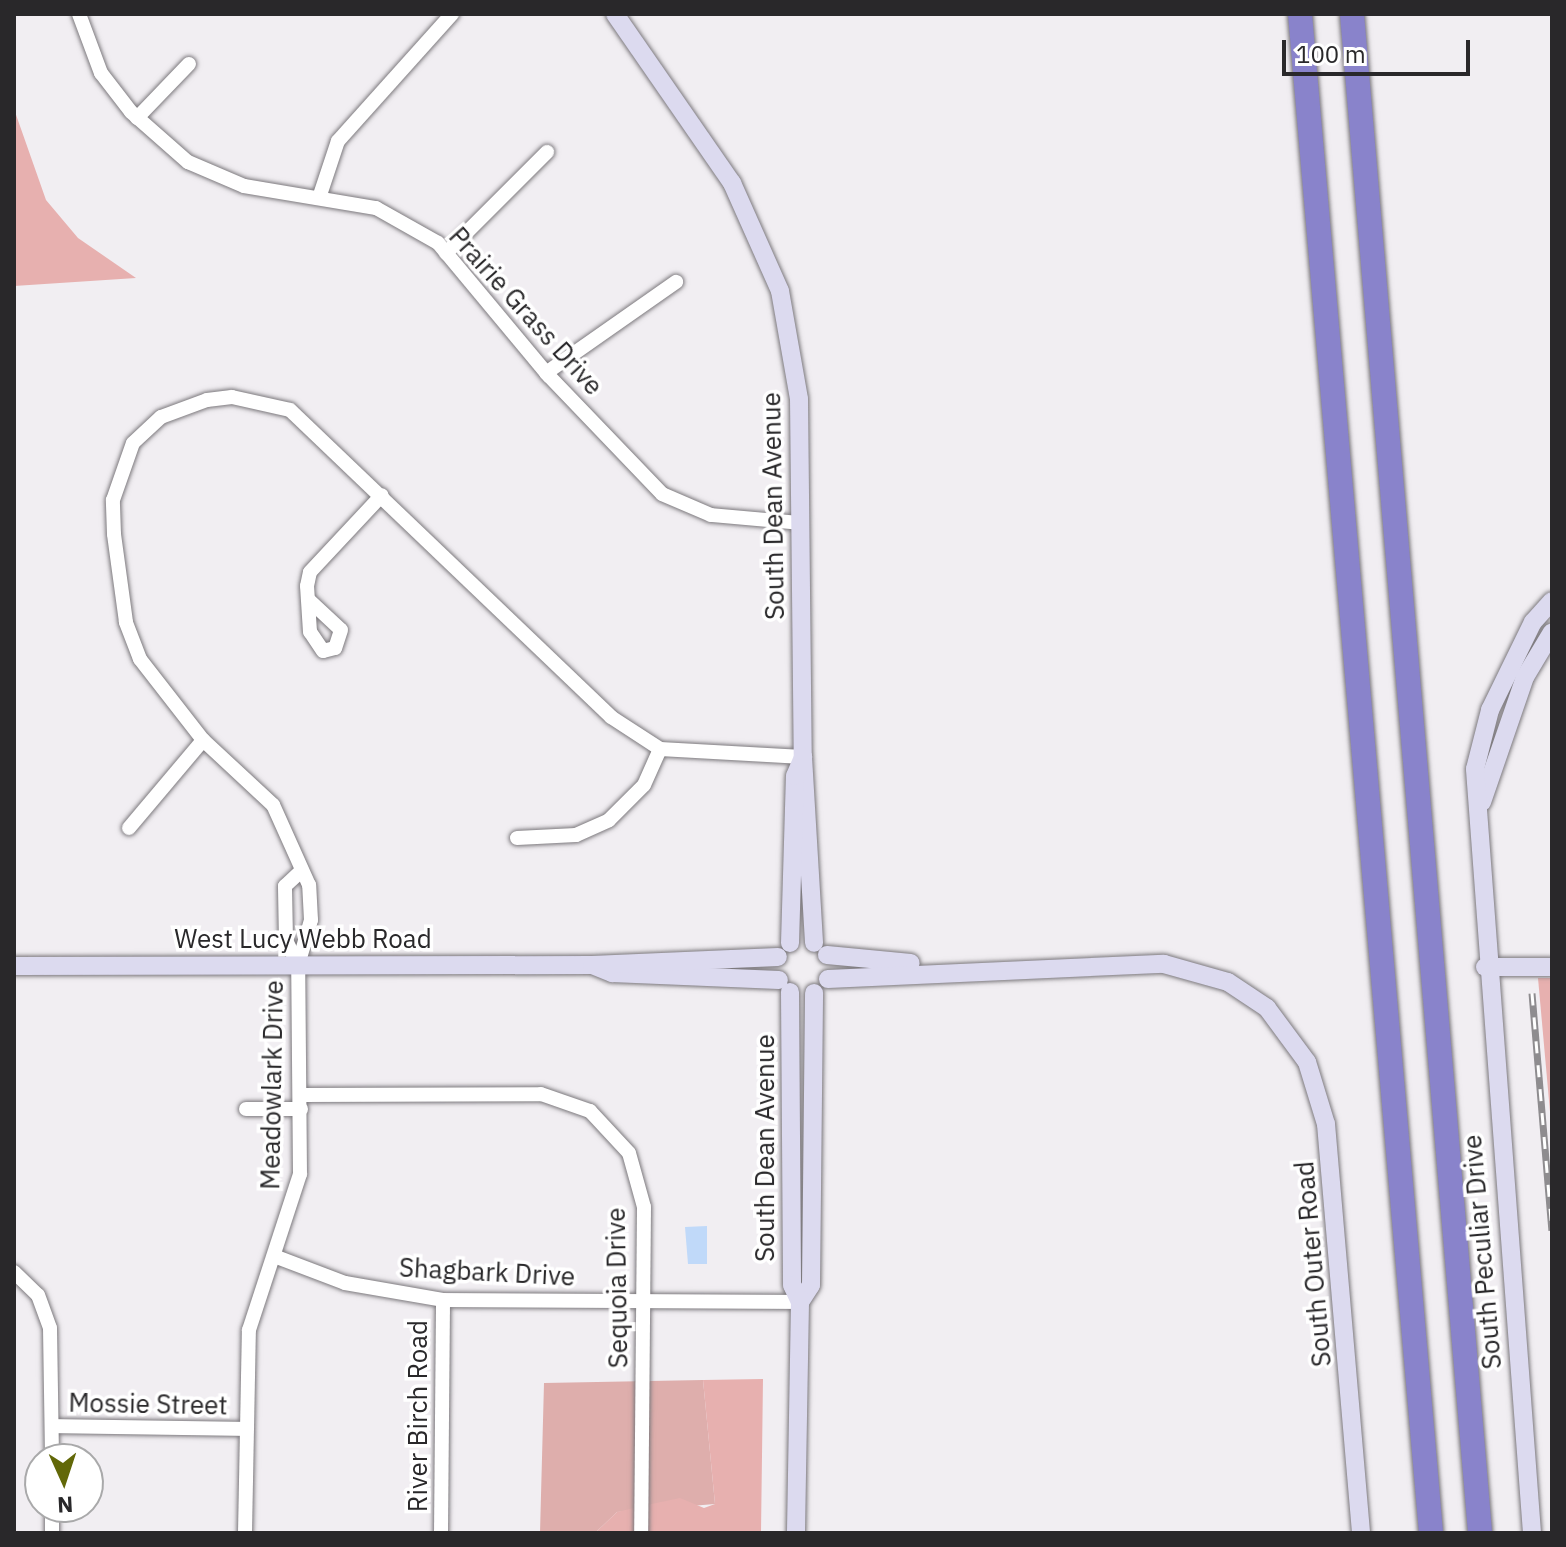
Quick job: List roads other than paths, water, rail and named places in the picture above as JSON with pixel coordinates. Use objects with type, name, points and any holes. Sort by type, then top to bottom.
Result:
[{"type":"highway","points":[[1300,14],[1431,1533]]},
{"type":"highway","points":[[1352,14],[1480,1533]]},
{"type":"street","name":"Prairie Grass Drive","points":[[79,14],[101,73],[137,118],[188,162],[244,186],[376,208],[446,253],[546,373],[662,494],[711,515],[801,523]]},
{"type":"street","points":[[319,198],[338,141],[452,14]]},
{"type":"street","name":"South Dean Avenue","points":[[615,14],[732,183],[780,291],[799,399],[803,757],[820,949],[828,979]]},
{"type":"street","points":[[137,118],[189,64]]},
{"type":"street","points":[[446,253],[547,152]]},
{"type":"street","points":[[546,373],[676,282]]},
{"type":"street","points":[[298,965],[311,920],[309,885],[299,873],[273,805],[203,740],[140,659],[126,622],[113,500],[143,430],[207,400],[261,400],[310,422],[611,717],[660,749],[803,757]]},
{"type":"street","points":[[310,601],[310,572],[382,495]]},
{"type":"street","name":"South Peculiar Drive","points":[[1532,1533],[1485,967],[1475,769],[1490,710],[1533,622],[1552,601]]},
{"type":"street","points":[[1476,824],[1525,677],[1552,632]]},
{"type":"street","points":[[129,828],[203,740]]},
{"type":"street","points":[[517,838],[576,835],[609,820],[644,785],[660,749]]},
{"type":"street","name":"South Dean Avenue","points":[[796,1533],[800,1302],[792,1285],[784,950],[795,776],[803,757]]},
{"type":"street","points":[[298,965],[286,940],[285,886],[299,873]]},
{"type":"street","points":[[820,949],[1069,969]]},
{"type":"street","name":"West Lucy Webb Road","points":[[14,966],[592,965],[820,949]]},
{"type":"street","name":"Meadowlark Drive","points":[[245,1533],[244,1429],[249,1330],[300,1174],[298,965]]},
{"type":"street","name":"West Lucy Webb Road","points":[[592,965],[612,973],[784,986],[814,993]]},
{"type":"street","name":"South Outer Road","points":[[1069,969],[1185,967],[1228,982],[1267,1008],[1307,1062],[1326,1124],[1361,1533]]},
{"type":"street","points":[[1485,967],[1552,967]]},
{"type":"street","points":[[814,993],[828,979],[1069,969]]},
{"type":"street","name":"South Dean Avenue","points":[[800,1302],[811,1285],[814,993]]},
{"type":"street","name":"Sequoia Drive","points":[[246,1109],[301,1102],[541,1094],[590,1111],[629,1153],[644,1207],[641,1533]]},
{"type":"street","name":"Shagbark Drive","points":[[274,1256],[345,1283],[443,1300],[800,1302]]},
{"type":"street","points":[[14,1272],[38,1295],[50,1328],[52,1443]]},
{"type":"street","name":"River Birch Road","points":[[441,1533],[443,1300]]},
{"type":"street","name":"Mossie Street","points":[[53,1426],[244,1429]]},
{"type":"water","points":[[707,1226],[707,1264],[688,1264],[685,1227]]},
{"type":"railway","points":[[1532,993],[1552,1230]]}]
